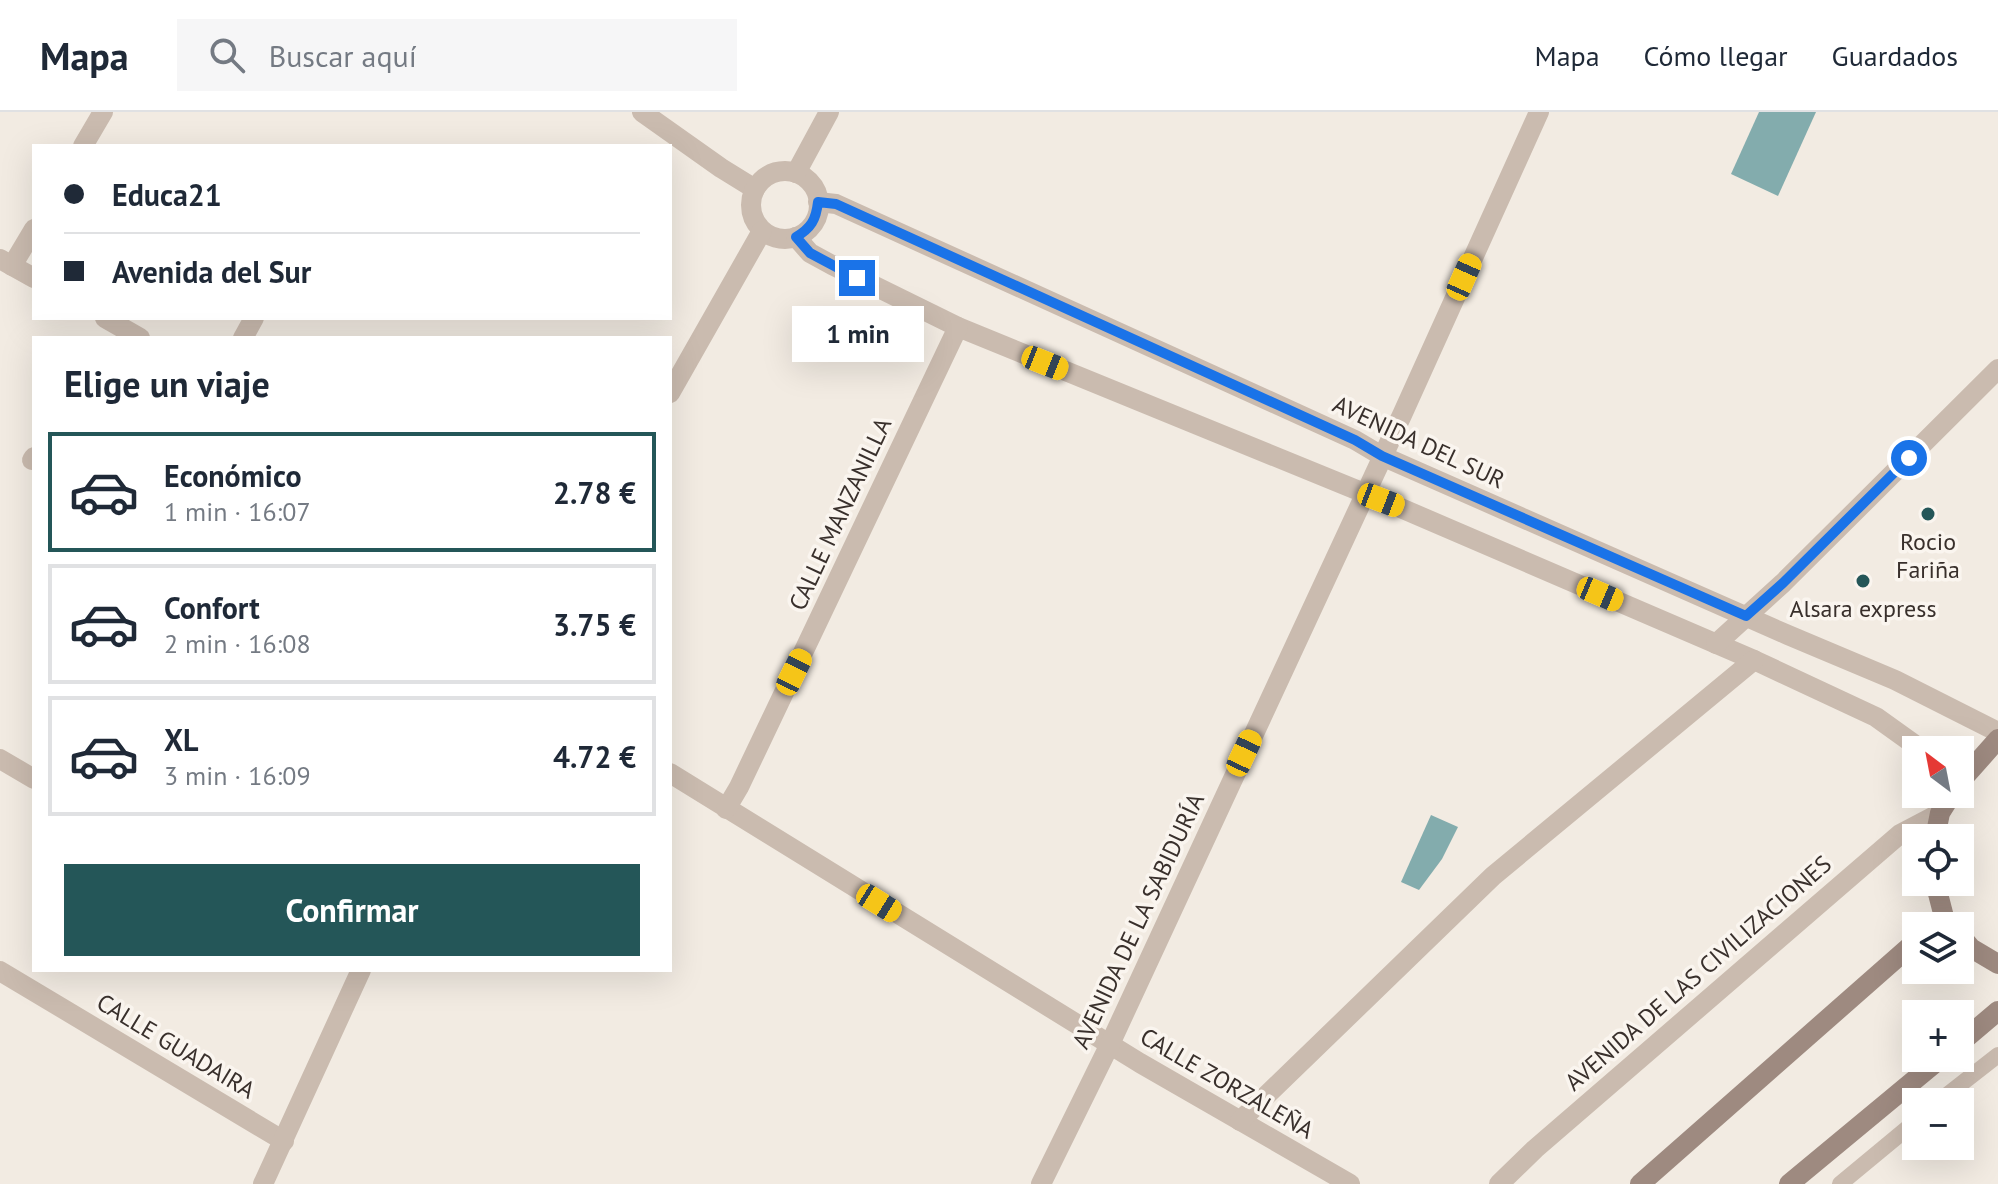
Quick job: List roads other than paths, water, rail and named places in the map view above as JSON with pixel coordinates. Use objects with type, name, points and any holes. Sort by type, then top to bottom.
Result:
[{"type":"street","points":[[84,144],[103,112]]},
{"type":"street","points":[[642,112],[755,189]]},
{"type":"street","points":[[796,173],[829,112]]},
{"type":"street","name":"AVENIDA DE LA SABIDURÍA","points":[[1041,1184],[1110,1044],[1539,112]]},
{"type":"street","points":[[780,171],[796,173],[815,190],[817,217],[809,229],[796,237],[785,240],[773,237],[762,231],[753,219],[750,204],[755,189],[765,177],[780,171]]},
{"type":"street","name":"AVENIDA DEL SUR","points":[[818,202],[836,204],[1382,456],[1895,680],[1998,732]]},
{"type":"street","points":[[32,231],[6,262],[32,277]]},
{"type":"street","points":[[672,389],[762,231]]},
{"type":"street","points":[[796,237],[810,253],[958,327],[1365,494],[1754,660],[1876,717],[1902,736]]},
{"type":"street","points":[[111,327],[135,336]]},
{"type":"street","name":"CALLE MANZANILLA","points":[[726,809],[958,327]]},
{"type":"street","points":[[1716,644],[1783,583],[1998,369]]},
{"type":"street","points":[[1240,1121],[1493,876],[1754,660]]},
{"type":"street","points":[[1974,766],[1998,739]]},
{"type":"street","points":[[0,759],[32,778]]},
{"type":"street","name":"CALLE ZORZALEÑA","points":[[672,774],[1140,1063],[1350,1184]]},
{"type":"street","points":[[1938,824],[1943,808]]},
{"type":"street","name":"AVENIDA DE LAS CIVILIZACIONES","points":[[1499,1184],[1535,1149],[1900,834],[1940,813]]},
{"type":"street","points":[[1974,950],[1998,964]]},
{"type":"street","points":[[1640,1184],[1902,953]]},
{"type":"street","name":"CALLE GUADAIRA","points":[[0,971],[284,1141]]},
{"type":"street","points":[[263,1184],[360,972]]},
{"type":"street","points":[[1974,1031],[1998,1011]]},
{"type":"street","points":[[1789,1184],[1924,1072]]},
{"type":"lane","points":[[1956,1088],[1998,1055]]},
{"type":"lane","points":[[1840,1184],[1902,1133]]},
{"type":"water","points":[[1759,112],[1816,112],[1778,196],[1731,174]]},
{"type":"water","points":[[1431,815],[1458,827],[1442,859],[1419,890],[1401,882]]},
{"type":"place","name":"Rocio Fariña","points":[[1928,514]]},
{"type":"place","name":"Alsara express","points":[[1863,581]]}]
